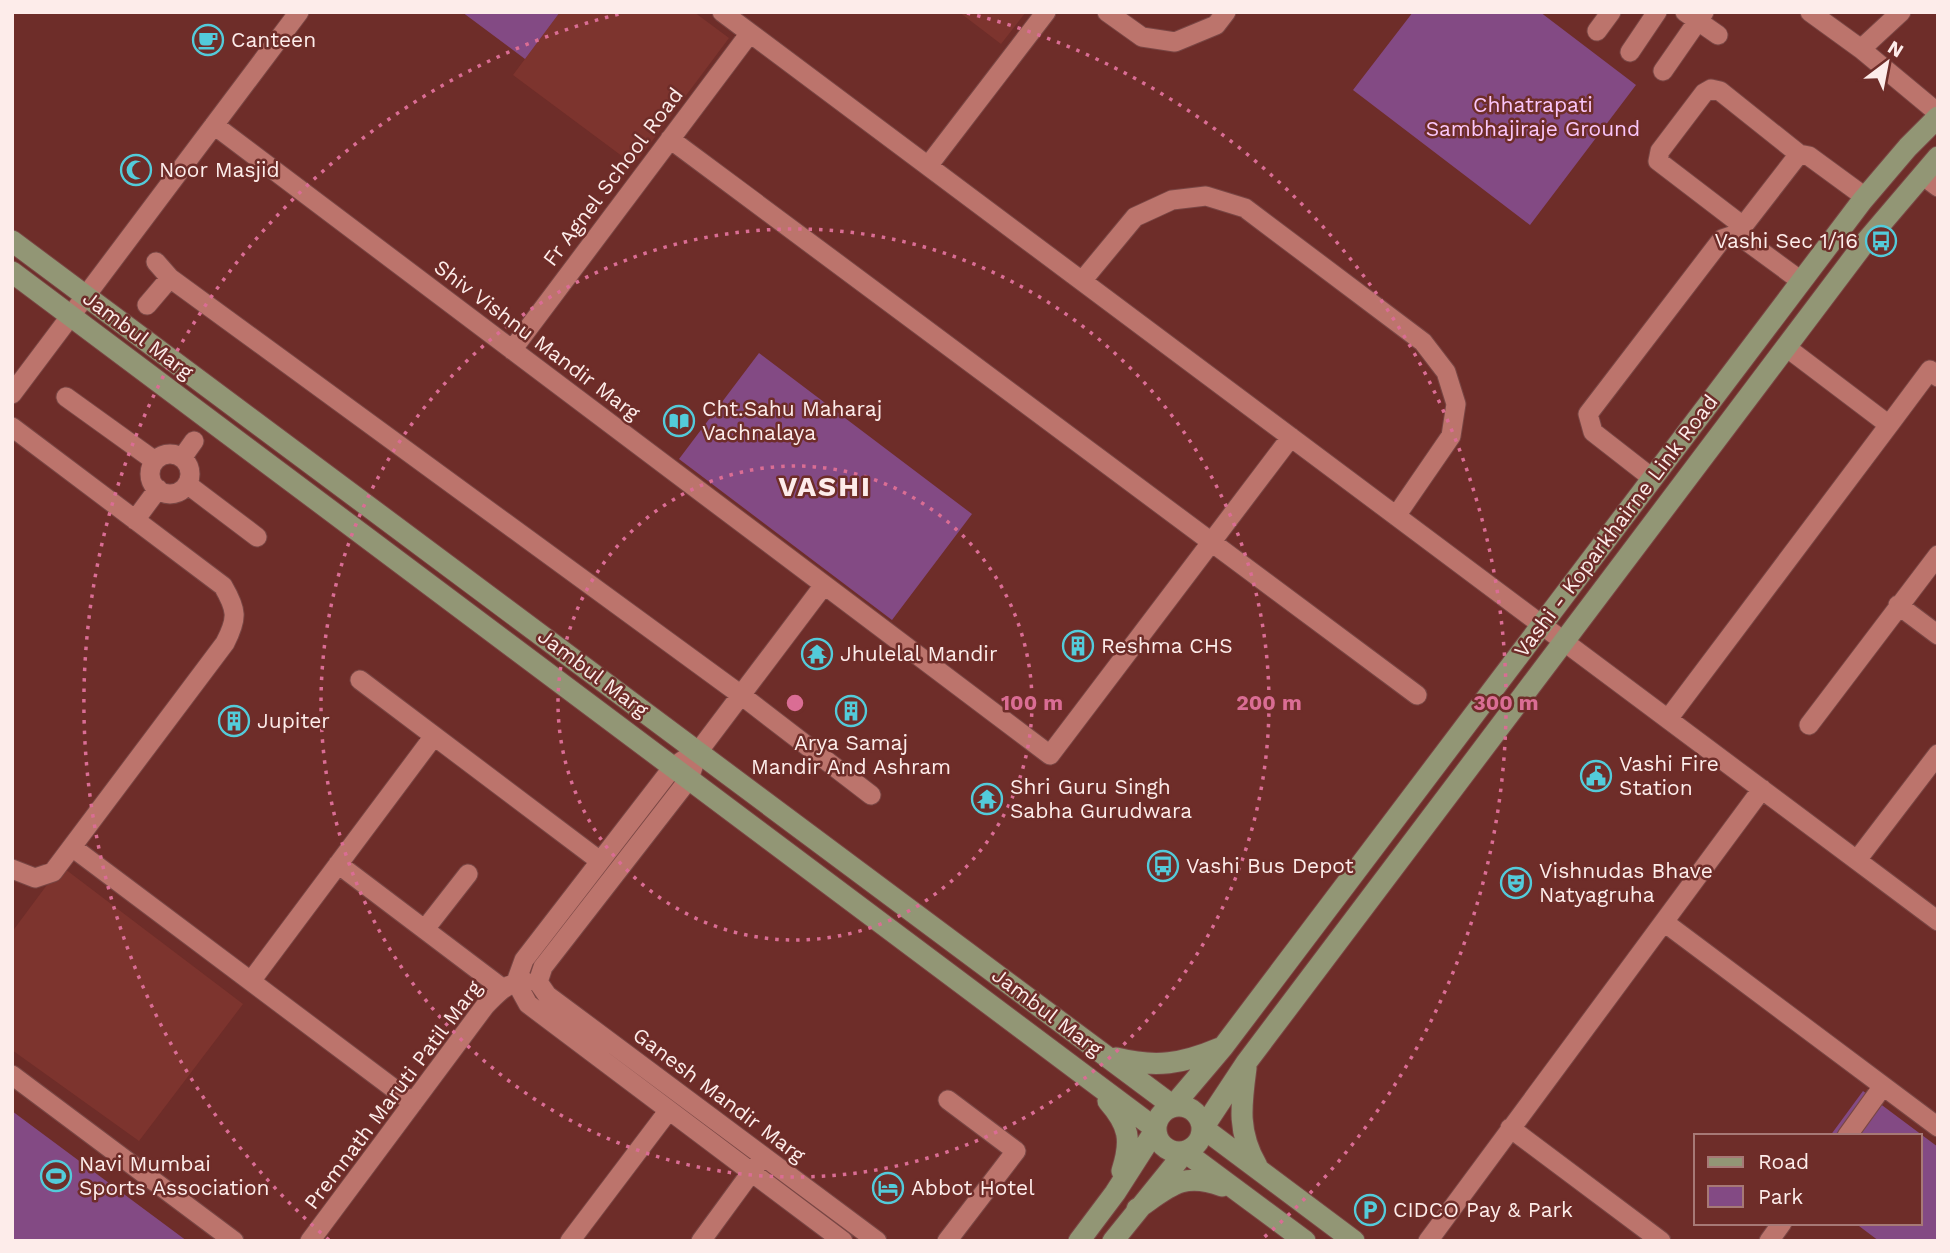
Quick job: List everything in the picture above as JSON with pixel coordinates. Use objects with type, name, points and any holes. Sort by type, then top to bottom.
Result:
[{"type":"main road","name":"Vashi - Koparkhairne Link Road","points":[[1173,1106],[1223,1047],[1865,197],[1938,115]]},
{"type":"main road","name":"Vashi - Koparkhairne Link Road","points":[[1203,1128],[1246,1063],[1885,217],[1930,181],[1938,157]]},
{"type":"main road","name":"Jambul Marg","points":[[12,241],[1173,1106]]},
{"type":"main road","name":"Jambul Marg","points":[[12,272],[1156,1129]]},
{"type":"main road","points":[[1107,1056],[1142,1064],[1167,1064],[1192,1060],[1223,1047]]},
{"type":"main road","points":[[1246,1063],[1241,1105],[1242,1129],[1246,1148],[1259,1169]]},
{"type":"main road","points":[[1090,1079],[1124,1123],[1129,1138],[1127,1155],[1115,1193]]},
{"type":"main road","points":[[1079,1241],[1115,1193],[1156,1129],[1160,1114],[1180,1105],[1194,1110],[1199,1115],[1203,1128],[1198,1143],[1185,1152],[1113,1241]]},
{"type":"main road","points":[[1203,1128],[1354,1241]]},
{"type":"main road","points":[[1156,1129],[1157,1136],[1165,1147],[1185,1152],[1305,1241]]},
{"type":"main road","points":[[1137,1209],[1184,1180],[1198,1179],[1241,1193]]},
{"type":"street","points":[[12,394],[299,12]]},
{"type":"street","points":[[722,12],[1938,921]]},
{"type":"street","points":[[928,166],[1046,12]]},
{"type":"street","points":[[1107,12],[1142,37],[1175,42],[1216,25],[1226,12]]},
{"type":"street","points":[[1597,31],[1611,12]]},
{"type":"street","points":[[1630,52],[1657,12]]},
{"type":"street","points":[[1810,12],[1861,49],[1938,115]]},
{"type":"street","points":[[1861,49],[1901,12]]},
{"type":"street","points":[[1663,71],[1695,15],[1718,36]]},
{"type":"street","name":"Fr Agnel School Road","points":[[512,350],[750,33]]},
{"type":"street","points":[[1801,281],[1658,161],[1660,151],[1704,93],[1711,89],[1720,91],[1799,154],[1810,156],[1865,197]]},
{"type":"street","name":"Shiv Vishnu Mandir Marg","points":[[214,125],[1051,755],[1290,437]]},
{"type":"street","points":[[670,138],[1417,695]]},
{"type":"street","points":[[1652,478],[1593,432],[1588,414],[1722,239],[1740,230],[1799,154]]},
{"type":"street","points":[[1083,282],[1135,217],[1172,200],[1206,196],[1245,208],[1423,342],[1446,372],[1456,404],[1451,436],[1396,516]]},
{"type":"street","points":[[156,262],[170,278],[740,695],[872,795]]},
{"type":"street","points":[[147,305],[170,278]]},
{"type":"street","points":[[1786,347],[1889,425]]},
{"type":"street","points":[[1668,719],[1930,370],[1938,377]]},
{"type":"street","points":[[66,397],[155,461]]},
{"type":"street","points":[[12,427],[223,586],[233,603],[235,623],[225,643],[53,872],[35,878],[12,869]]},
{"type":"street","points":[[181,458],[194,441]]},
{"type":"street","points":[[169,454],[181,458],[189,467],[187,484],[181,491],[167,494],[152,482],[150,476],[155,461],[169,454]]},
{"type":"street","points":[[187,484],[257,537]]},
{"type":"street","points":[[135,520],[158,489]]},
{"type":"street","points":[[1810,725],[1938,555]]},
{"type":"street","name":"Premnath Maruti Patil Marg","points":[[509,985],[538,982],[543,967],[681,773],[824,585]]},
{"type":"street","points":[[1898,605],[1938,635]]},
{"type":"street","points":[[360,680],[600,861]]},
{"type":"street","points":[[251,981],[434,736]]},
{"type":"street","points":[[1857,860],[1938,754]]},
{"type":"street","name":"Premnath Maruti Patil Marg","points":[[310,1241],[485,1006],[509,985],[524,961],[600,861],[681,773]]},
{"type":"street","points":[[1428,1241],[1762,789]]},
{"type":"street","points":[[72,847],[413,1103]]},
{"type":"street","name":"Ganesh Mandir Marg","points":[[338,864],[425,929],[509,985],[528,1004],[669,1110],[692,1115]]},
{"type":"street","points":[[425,929],[468,874]]},
{"type":"street","points":[[1664,922],[1938,1127]]},
{"type":"street","name":"Ganesh Mandir Marg","points":[[538,982],[547,995],[692,1115],[757,1164],[840,1213],[877,1241]]},
{"type":"street","points":[[12,1075],[234,1241]]},
{"type":"street","points":[[1848,1134],[1883,1086]]},
{"type":"street","points":[[947,1241],[1016,1151],[948,1100]]},
{"type":"street","points":[[570,1241],[669,1110]]},
{"type":"street","points":[[1510,1128],[1661,1241]]},
{"type":"street","points":[[701,1241],[757,1164]]},
{"type":"street","name":"Ganesh Mandir Marg","points":[[757,1164],[830,1237]]},
{"type":"street","points":[[830,1237],[840,1213]]},
{"type":"street","points":[[1769,1241],[1781,1225]]},
{"type":"shaded area","points":[[560,12],[694,12],[729,38],[634,165],[513,75]]},
{"type":"shaded area","points":[[959,12],[1026,12],[1001,44]]},
{"type":"shaded area","points":[[61,866],[243,1004],[139,1141],[12,1050],[12,932]]},
{"type":"green space","points":[[462,12],[560,12],[525,59]]},
{"type":"green space","name":"Chhatrapati Sambhajiraje Ground","points":[[1413,12],[1540,12],[1636,85],[1530,225],[1353,90]]},
{"type":"green space","points":[[759,353],[972,514],[892,620],[679,459]]},
{"type":"green space","points":[[1863,1091],[1921,1134],[1831,1134]]},
{"type":"green space","name":"Navi Mumbai Sports Association","points":[[12,1111],[187,1241],[12,1241]]},
{"type":"green space","points":[[1922,1135],[1938,1147],[1938,1241],[1879,1241],[1858,1225],[1922,1225]]},
{"type":"place","name":"Canteen","points":[[208,40]]},
{"type":"place","name":"Noor Masjid","points":[[136,170]]},
{"type":"place","name":"Vashi Sec 1/16","points":[[1881,241]]},
{"type":"place","name":"Cht.Sahu Maharaj Vachnalaya","points":[[679,421]]},
{"type":"place","name":"Reshma CHS","points":[[1078,646]]},
{"type":"place","name":"Jhulelal Mandir","points":[[817,654]]},
{"type":"place","name":"Arya Samaj Mandir And Ashram","points":[[851,711]]},
{"type":"place","name":"Jupiter","points":[[234,721]]},
{"type":"place","name":"Vashi Fire Station","points":[[1596,776]]},
{"type":"place","name":"Shri Guru Singh Sabha Gurudwara","points":[[987,799]]},
{"type":"place","name":"Vashi Bus Depot","points":[[1163,866]]},
{"type":"place","name":"Vishnudas Bhave Natyagruha","points":[[1516,883]]},
{"type":"place","name":"Navi Mumbai Sports Association","points":[[56,1176]]},
{"type":"place","name":"Abbot Hotel","points":[[888,1188]]},
{"type":"place","name":"CIDCO Pay & Park","points":[[1370,1210]]},
{"type":"district","name":"VASHI","points":[[825,486]]}]
